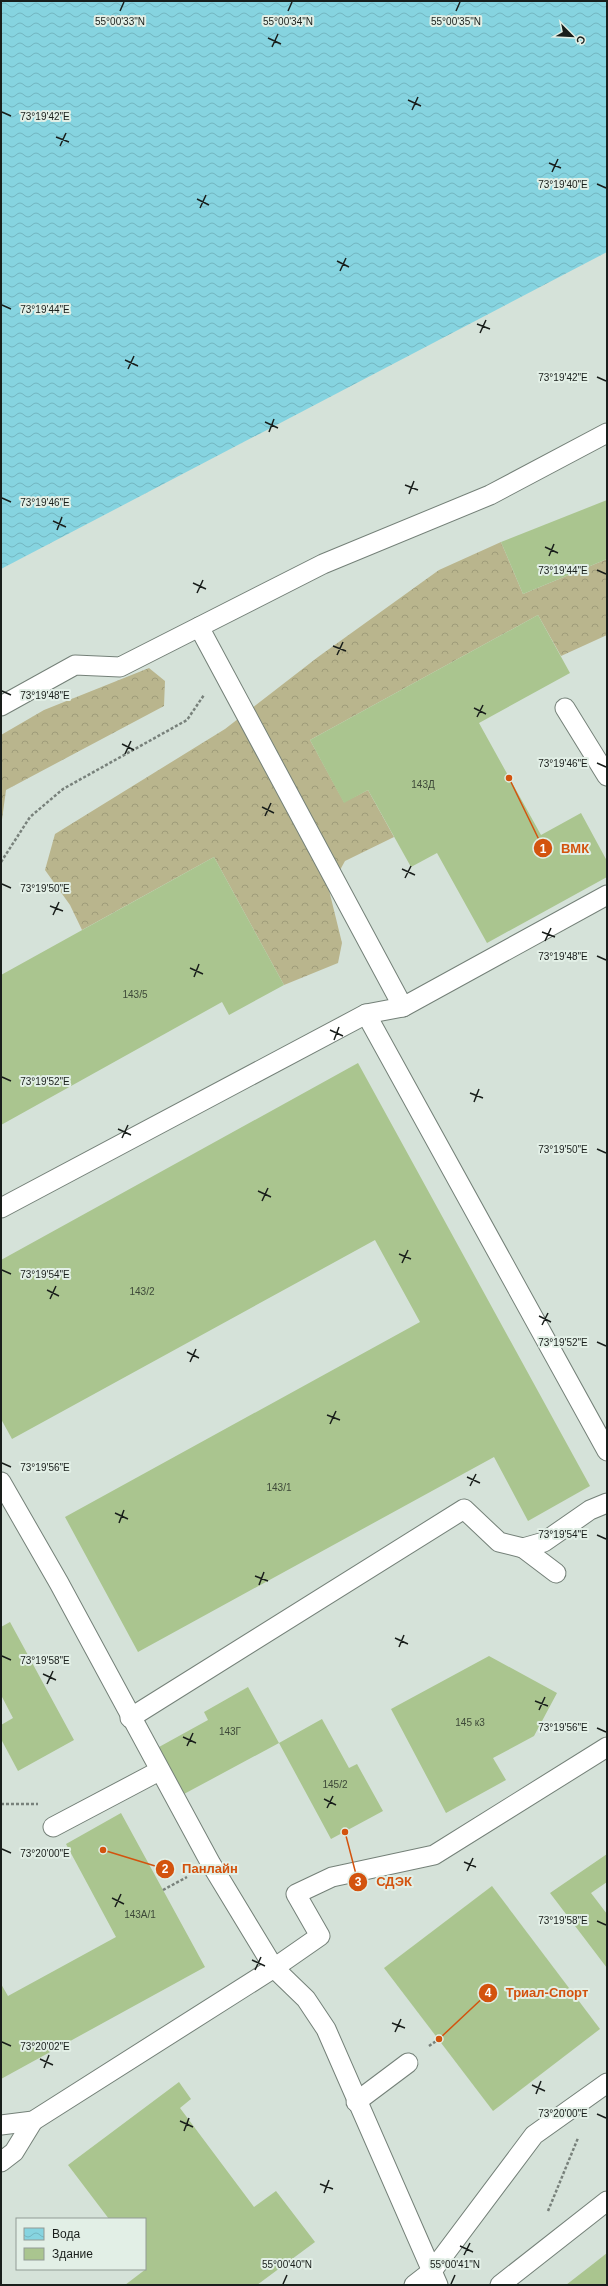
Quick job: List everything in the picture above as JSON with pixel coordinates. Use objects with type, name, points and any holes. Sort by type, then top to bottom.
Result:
[{"type":"lane","points":[[1,706],[75,665],[120,667],[324,564],[490,495],[607,433]]},
{"type":"lane","points":[[199,627],[403,1007]]},
{"type":"lane","points":[[565,708],[607,776]]},
{"type":"lane","points":[[1,1208],[366,1014],[403,1007],[607,895]]},
{"type":"lane","points":[[366,1014],[607,1451]]},
{"type":"lane","points":[[1,1482],[59,1583],[130,1718],[211,1864],[274,1968],[306,1999],[326,2029],[356,2102],[435,2278]]},
{"type":"lane","points":[[522,1548],[544,1542],[590,1510],[607,1503]]},
{"type":"lane","points":[[130,1718],[464,1509],[498,1542],[522,1548],[556,1573]]},
{"type":"lane","points":[[1,2162],[14,2152],[33,2121],[274,1968],[320,1936],[296,1894],[332,1877],[434,1856],[607,1747]]},
{"type":"lane","points":[[53,1827],[159,1771]]},
{"type":"lane","points":[[356,2102],[408,2063]]},
{"type":"lane","points":[[414,2285],[435,2278],[534,2135],[607,2083]]},
{"type":"lane","points":[[1,2124],[33,2121]]},
{"type":"lane","points":[[500,2285],[607,2201]]},
{"type":"path","points":[[1,862],[30,817],[64,789],[187,720],[221,668]]},
{"type":"path","points":[[163,1890],[187,1877]]},
{"type":"path","points":[[548,2213],[580,2134]]},
{"type":"green space","points":[[501,542],[523,594],[607,559],[607,635],[561,656],[538,615],[310,740],[344,802],[368,790],[394,837],[345,861],[329,890],[342,943],[338,963],[284,985],[214,857],[82,930],[70,905],[45,870],[55,834],[225,729],[318,657],[439,570]]},
{"type":"green space","points":[[149,668],[165,681],[164,706],[6,790],[1,827],[1,735],[44,710]]},
{"type":"water","points":[[1,1],[607,1],[607,252],[1,569]]},
{"type":"building","points":[[607,500],[607,559],[523,594],[501,542]]},
{"type":"building","points":[[538,615],[570,673],[479,723],[541,835],[581,813],[607,861],[607,877],[487,943],[437,853],[411,867],[368,790],[344,803],[310,740]]},
{"type":"building","points":[[214,857],[284,985],[229,1015],[222,1002],[1,1125],[1,975]]},
{"type":"building","points":[[358,1063],[590,1486],[528,1521],[494,1457],[138,1652],[65,1517],[420,1322],[375,1240],[12,1439],[1,1419],[1,1260]]},
{"type":"building","points":[[10,1622],[74,1740],[18,1771],[1,1739],[1,1725],[13,1718],[1,1695],[1,1627]]},
{"type":"building","points":[[489,1656],[557,1693],[534,1736],[493,1758],[506,1780],[446,1813],[391,1709]]},
{"type":"building","points":[[248,1687],[279,1743],[184,1794],[159,1747],[208,1720],[204,1712]]},
{"type":"building","points":[[322,1719],[349,1768],[357,1764],[383,1811],[331,1839],[279,1743]]},
{"type":"building","points":[[121,1813],[205,1967],[1,2079],[1,1984],[8,1996],[116,1937],[66,1844]]},
{"type":"building","points":[[607,1854],[607,1882],[591,1893],[607,1914],[607,1968],[550,1893]]},
{"type":"building","points":[[492,1886],[600,2029],[493,2111],[384,1968]]},
{"type":"building","points":[[179,2082],[191,2099],[180,2108],[254,2207],[276,2191],[315,2242],[257,2285],[125,2285],[146,2270],[146,2218],[108,2218],[68,2165]]},
{"type":"building","points":[[607,2253],[607,2285],[566,2285],[593,2264]]},
{"type":"place","name":"ВМК","points":[[509,778]]},
{"type":"place","name":"СДЭК","points":[[345,1832]]},
{"type":"place","name":"Панлайн","points":[[103,1850]]},
{"type":"place","name":"Триал-Спорт","points":[[439,2039]]}]
